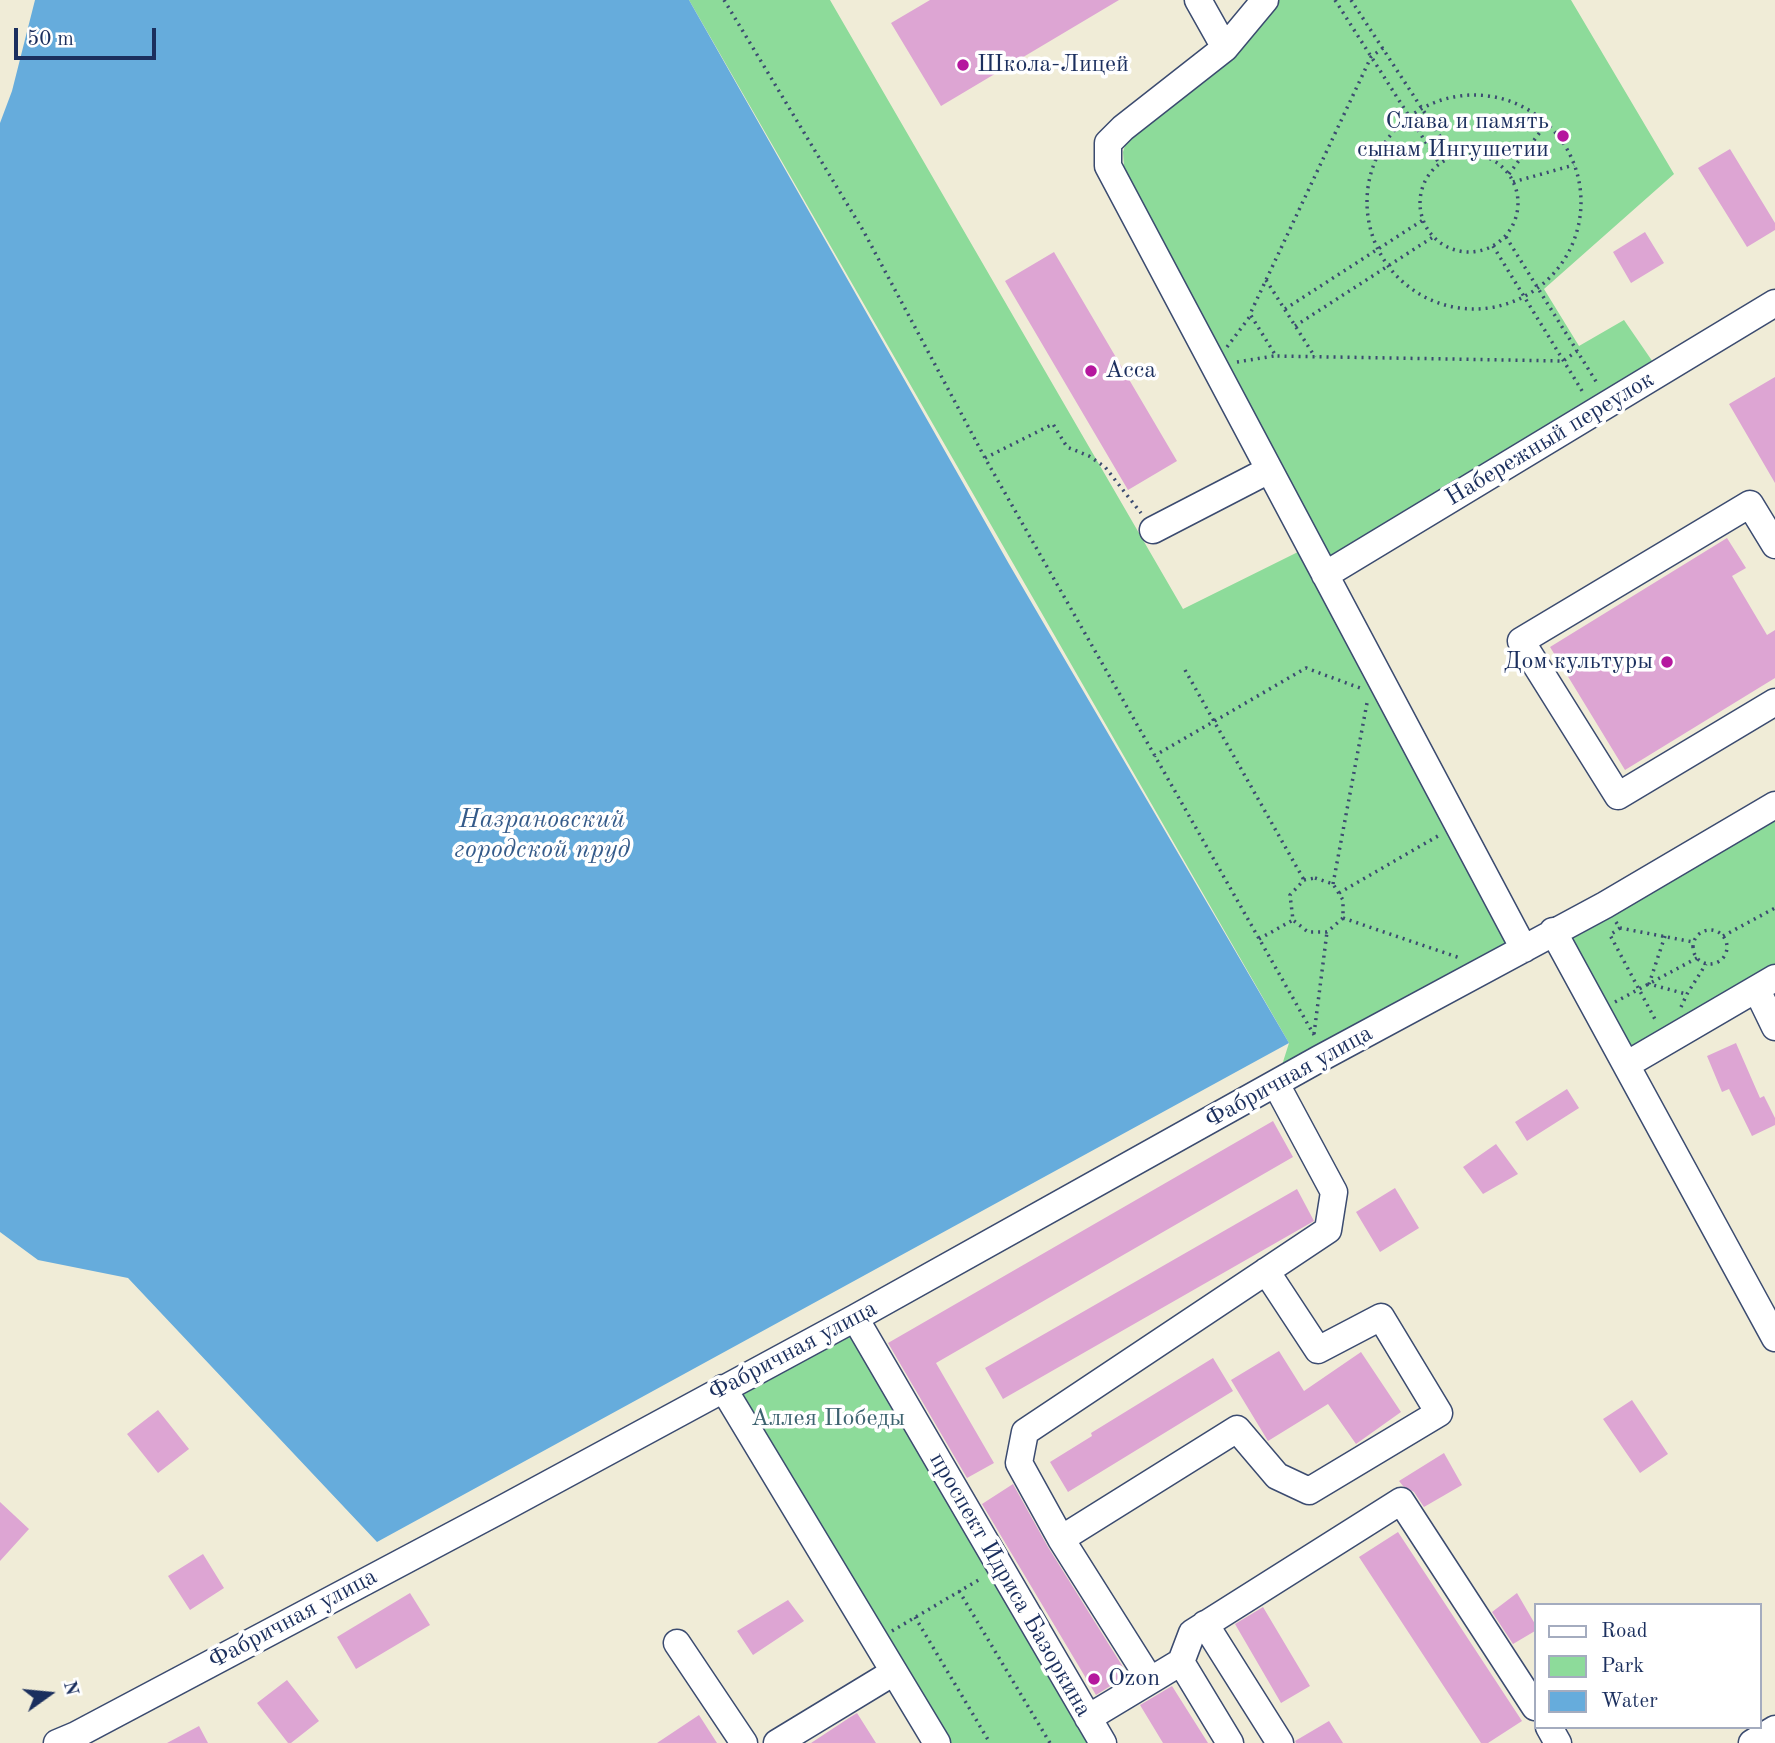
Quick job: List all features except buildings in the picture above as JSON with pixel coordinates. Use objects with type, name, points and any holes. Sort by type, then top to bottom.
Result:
[{"type":"street","points":[[1198,0],[1226,48]]},
{"type":"street","points":[[1265,0],[1226,48],[1123,128],[1108,143],[1108,166],[1524,949]]},
{"type":"street","name":"Набережный переулок","points":[[1325,575],[1775,303]]},
{"type":"street","points":[[1153,530],[1269,470]]},
{"type":"street","points":[[1775,545],[1750,504],[1521,641],[1618,796],[1775,702]]},
{"type":"street","name":"Фабричная улица","points":[[57,1743],[502,1509],[855,1318],[1553,931],[1605,905],[1775,805]]},
{"type":"street","points":[[1553,931],[1775,1338]]},
{"type":"street","points":[[1626,1065],[1766,984],[1775,1027]]},
{"type":"street","points":[[1150,1680],[1061,1539],[1019,1463],[1025,1432],[1328,1230],[1334,1192],[1276,1084]]},
{"type":"street","points":[[1061,1539],[1237,1429],[1277,1476],[1309,1491],[1439,1413],[1381,1317],[1318,1350],[1266,1272]]},
{"type":"street","name":"проспект Идриса Базоркина","points":[[855,1318],[1103,1743]]},
{"type":"street","points":[[723,1388],[937,1743]]},
{"type":"street","points":[[1088,1718],[1181,1662],[1192,1633],[1401,1501],[1534,1705]]},
{"type":"street","points":[[1205,1624],[1280,1743]]},
{"type":"street","points":[[677,1643],[744,1743]]},
{"type":"street","points":[[1181,1662],[1230,1743]]},
{"type":"street","points":[[777,1743],[894,1672]]},
{"type":"street","points":[[1752,1743],[1775,1729]]},
{"type":"path","points":[[724,0],[864,232],[985,458],[1314,1035],[1327,932]]},
{"type":"path","points":[[1335,0],[1439,164]]},
{"type":"path","points":[[1351,0],[1453,157]]},
{"type":"path","points":[[1214,366],[1251,315],[1371,57],[1383,48]]},
{"type":"path","points":[[1456,95],[1492,96],[1526,107],[1553,130],[1574,165],[1581,195],[1578,230],[1563,263],[1538,289],[1496,308],[1466,310],[1436,303],[1409,288],[1377,250],[1367,214],[1369,177],[1384,143],[1409,116],[1422,107],[1456,95]]},
{"type":"path","points":[[1508,174],[1546,124]]},
{"type":"path","points":[[1472,154],[1488,158],[1508,174],[1518,193],[1518,211],[1506,237],[1493,246],[1472,253],[1455,251],[1440,244],[1423,220],[1420,202],[1423,186],[1430,172],[1453,157],[1472,154]]},
{"type":"path","points":[[1513,182],[1574,165]]},
{"type":"path","points":[[1285,309],[1423,220]]},
{"type":"path","points":[[1295,326],[1433,237]]},
{"type":"path","points":[[1506,237],[1577,351],[1602,407]]},
{"type":"path","points":[[1493,246],[1563,361],[1602,407]]},
{"type":"path","points":[[1266,280],[1315,357]]},
{"type":"path","points":[[1251,315],[1276,356]]},
{"type":"path","points":[[1214,366],[1276,356],[1563,361],[1577,351]]},
{"type":"path","points":[[985,458],[1053,424],[1067,447],[1089,456],[1105,467],[1153,530]]},
{"type":"path","points":[[1154,756],[1306,668],[1369,692],[1334,884],[1343,900],[1343,918],[1327,932],[1308,932],[1293,920],[1290,895],[1304,880],[1315,878],[1334,884]]},
{"type":"path","points":[[1185,670],[1304,880]]},
{"type":"path","points":[[1339,893],[1458,824]]},
{"type":"path","points":[[1605,905],[1620,928]]},
{"type":"path","points":[[1723,936],[1775,908]]},
{"type":"path","points":[[1343,918],[1489,968]]},
{"type":"path","points":[[1259,939],[1293,920]]},
{"type":"path","points":[[1667,1042],[1610,935],[1620,928],[1693,942]]},
{"type":"path","points":[[1705,930],[1716,931],[1723,936],[1727,944],[1725,955],[1717,962],[1706,964],[1697,958],[1692,947],[1696,936],[1705,930]]},
{"type":"path","points":[[1649,984],[1665,936]]},
{"type":"path","points":[[1597,1012],[1697,958]]},
{"type":"path","points":[[1667,1042],[1687,994],[1706,964]]},
{"type":"path","points":[[1649,984],[1687,994]]},
{"type":"path","points":[[877,1640],[999,1568]]},
{"type":"path","points":[[959,1591],[1050,1743]]},
{"type":"path","points":[[915,1617],[990,1743]]},
{"type":"green space","points":[[689,0],[830,0],[1183,609],[1310,546],[1524,949],[1276,1084],[1289,1043]]},
{"type":"green space","points":[[1278,0],[1571,0],[1674,174],[1544,289],[1579,346],[1624,320],[1657,368],[1332,560],[1129,186],[1124,167],[1123,152],[1127,139],[1226,63]]},
{"type":"green space","points":[[1775,805],[1775,978],[1626,1065],[1553,931]]},
{"type":"green space","name":"Аллея Победы","points":[[855,1318],[1103,1743],[937,1743],[723,1388]]},
{"type":"water","name":"Назрановский городской пруд","points":[[35,0],[689,0],[1009,564],[1289,1043],[377,1542],[128,1278],[38,1260],[0,1232],[0,123],[12,91]]},
{"type":"place","name":"Школа-Лицей","points":[[963,65]]},
{"type":"place","name":"Слава и память сынам Ингушетии","points":[[1563,136]]},
{"type":"place","name":"Асса","points":[[1091,371]]},
{"type":"place","name":"Дом культуры","points":[[1667,662]]},
{"type":"place","name":"Ozon","points":[[1094,1679]]}]
